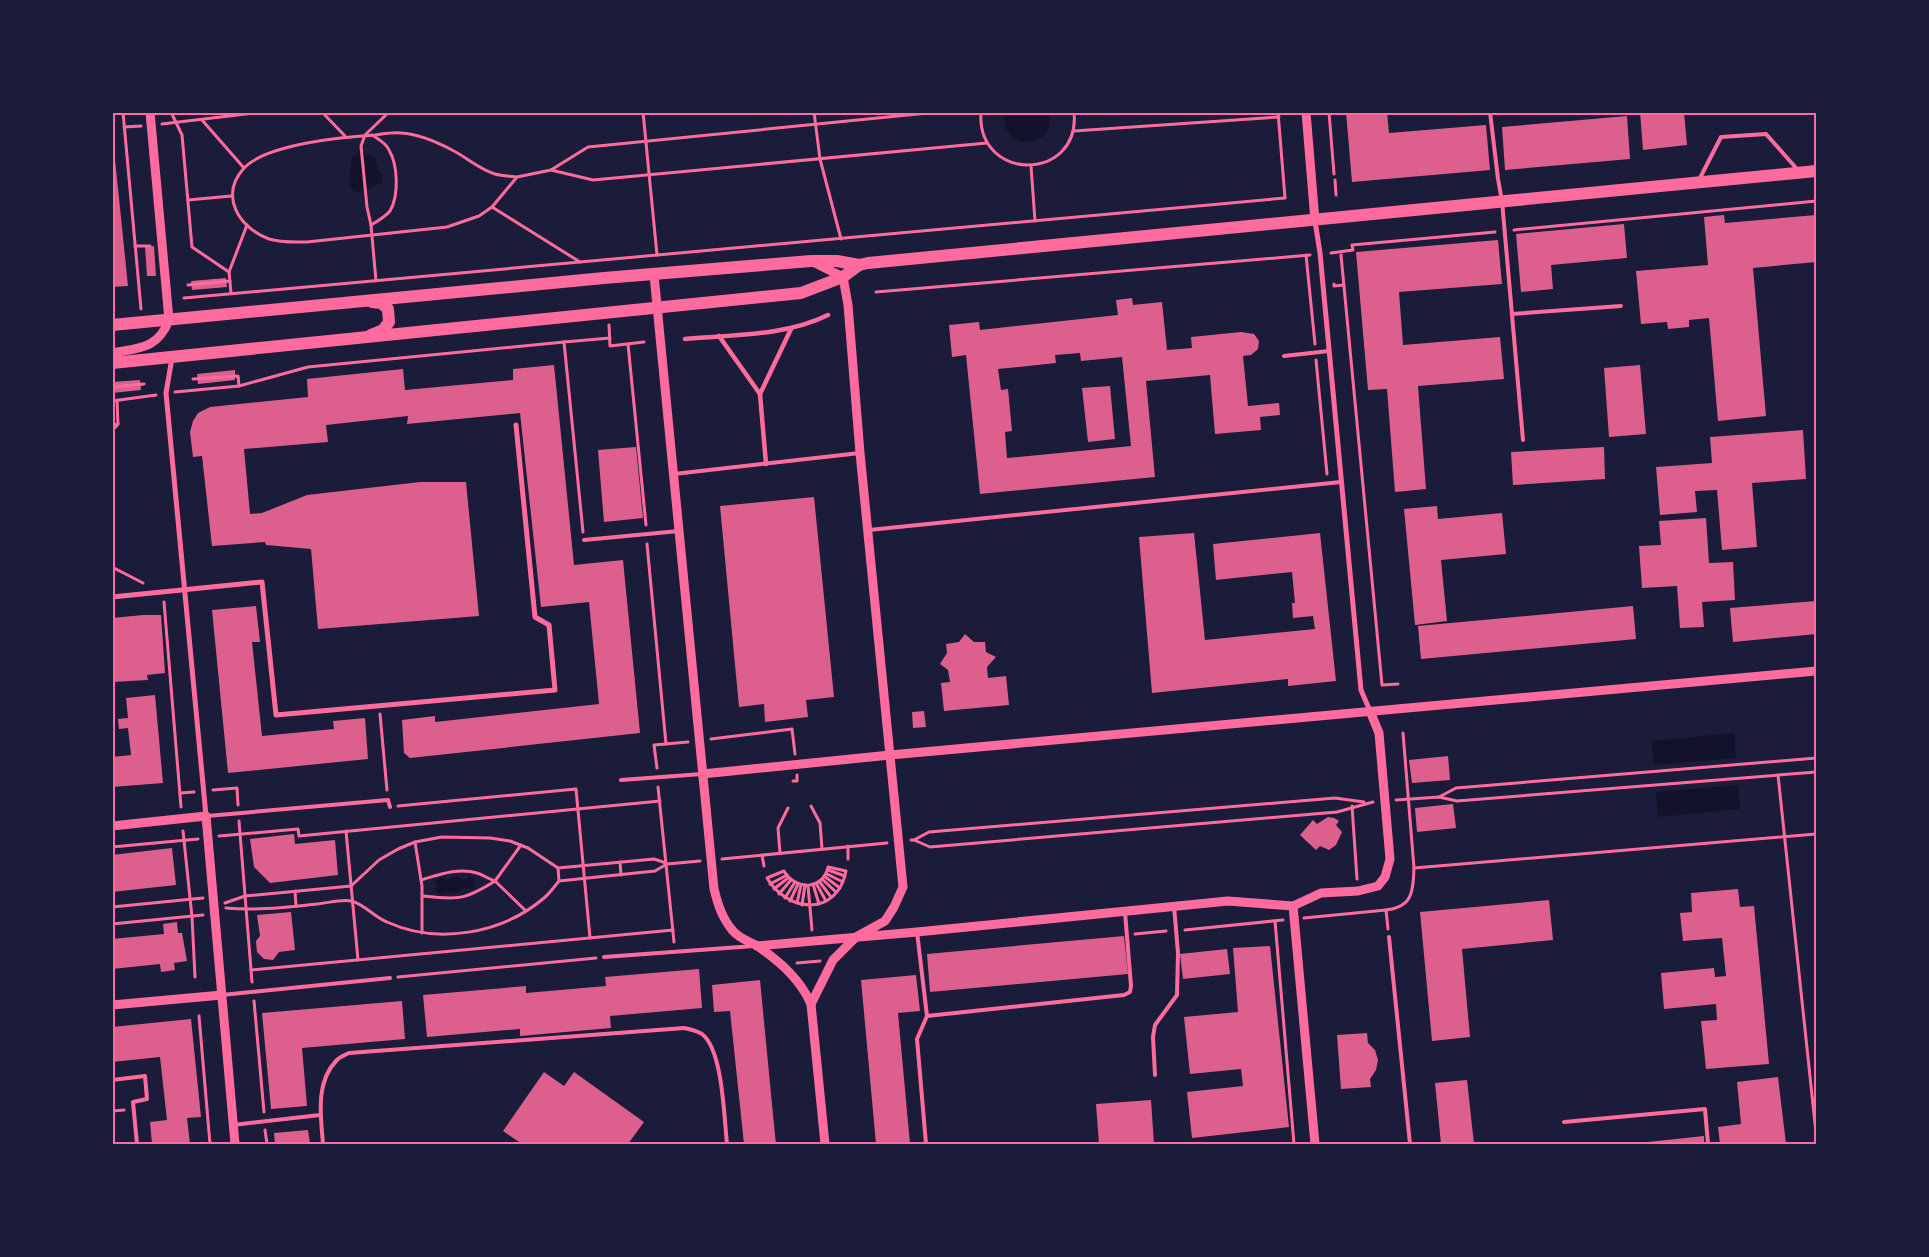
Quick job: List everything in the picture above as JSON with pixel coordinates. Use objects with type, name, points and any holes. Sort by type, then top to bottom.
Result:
[{"type":"main road","points":[[112,326],[363,301],[811,261],[837,261],[859,265],[1697,182],[1816,172]]},
{"type":"main road","points":[[112,363],[800,293],[843,278],[859,265]]},
{"type":"main road","points":[[363,301],[381,303],[388,309],[389,322],[383,330],[364,338]]},
{"type":"street","points":[[112,353],[134,350],[144,346],[164,333],[169,320],[150,112]]},
{"type":"street","points":[[757,946],[1228,901],[1293,906],[1321,893],[1358,891],[1378,886],[1385,877],[1390,859],[1379,733],[1361,690],[1306,112]]},
{"type":"street","points":[[811,261],[843,278],[848,305],[860,454],[902,886],[894,907],[885,921],[856,937],[832,960],[812,1004]]},
{"type":"street","points":[[654,275],[714,889],[720,913],[734,932],[782,965],[797,979],[812,1004],[825,1144]]},
{"type":"street","points":[[685,339],[791,329],[828,315]]},
{"type":"street","points":[[760,394],[791,329]]},
{"type":"street","points":[[719,336],[760,394],[766,464]]},
{"type":"street","points":[[172,358],[166,393],[235,1144]]},
{"type":"street","points":[[112,597],[262,582],[276,715],[555,690],[550,625],[535,616],[516,425]]},
{"type":"street","points":[[702,774],[890,755],[1816,671]]},
{"type":"street","points":[[112,826],[206,816]]},
{"type":"street","points":[[1293,906],[1315,1144]]},
{"type":"street","points":[[112,1005],[222,995]]},
{"type":"lane","points":[[1490,112],[1502,201],[1523,440]]},
{"type":"lane","points":[[1697,182],[1721,137],[1766,134],[1800,173]]},
{"type":"lane","points":[[1512,314],[1621,306]]},
{"type":"lane","points":[[1284,356],[1329,351]]},
{"type":"lane","points":[[674,474],[860,454]]},
{"type":"lane","points":[[868,530],[1341,482]]},
{"type":"lane","points":[[584,540],[679,531]]},
{"type":"lane","points":[[621,780],[702,774]]},
{"type":"lane","points":[[206,816],[388,800],[390,807]]},
{"type":"lane","points":[[1155,1075],[1153,1038],[1155,1025],[1177,995],[1178,953],[1174,906]]},
{"type":"lane","points":[[927,1016],[1124,995],[1130,992],[1128,935],[1125,911]]},
{"type":"lane","points":[[917,932],[927,1016],[917,1039],[926,1144]]},
{"type":"lane","points":[[1388,937],[1410,1144]]},
{"type":"lane","points":[[604,958],[757,946]]},
{"type":"lane","points":[[222,995],[390,978]]},
{"type":"lane","points":[[323,1144],[320,1115],[323,1088],[336,1060],[349,1053],[684,1028],[702,1034],[711,1045],[718,1060],[727,1144]]},
{"type":"lane","points":[[112,1080],[145,1076],[147,1099],[133,1102],[137,1144]]},
{"type":"lane","points":[[1564,1122],[1705,1109],[1708,1144]]},
{"type":"lane","points":[[233,1125],[320,1115]]},
{"type":"path","points":[[123,112],[141,309]]},
{"type":"path","points":[[171,112],[182,134],[192,247],[229,272]]},
{"type":"path","points":[[151,125],[263,112]]},
{"type":"path","points":[[322,112],[346,136]]},
{"type":"path","points":[[376,280],[361,146],[365,135],[390,112]]},
{"type":"path","points":[[643,112],[657,255]]},
{"type":"path","points":[[814,112],[820,159],[841,239]]},
{"type":"path","points":[[517,177],[492,207],[478,216],[447,227],[284,243],[269,239],[247,225],[239,216],[231,196],[232,186],[244,168],[259,157],[303,144],[346,136],[401,133],[427,139],[496,174],[517,177],[551,170],[588,147],[938,112]]},
{"type":"path","points":[[981,112],[982,129],[987,142],[994,151],[1004,160],[1017,165],[1031,166],[1045,163],[1058,156],[1067,145],[1074,131],[1074,112]]},
{"type":"path","points":[[1329,112],[1334,174]]},
{"type":"path","points":[[184,298],[1285,198],[1279,115],[1074,131]]},
{"type":"path","points":[[201,120],[244,168]]},
{"type":"path","points":[[371,225],[390,210],[396,188],[396,174],[389,150],[382,141],[372,135]]},
{"type":"path","points":[[551,170],[593,180],[987,142]]},
{"type":"path","points":[[1031,166],[1035,221]]},
{"type":"path","points":[[1335,180],[1336,195]]},
{"type":"path","points":[[188,200],[231,196]]},
{"type":"path","points":[[1331,253],[1352,250],[1352,245],[1816,202]]},
{"type":"path","points":[[492,207],[580,262]]},
{"type":"path","points":[[231,294],[229,272],[247,225]]},
{"type":"path","points":[[136,246],[150,245]]},
{"type":"path","points":[[876,292],[1320,253]]},
{"type":"path","points":[[1341,254],[1382,686],[1398,684]]},
{"type":"path","points":[[1306,255],[1328,484]]},
{"type":"path","points":[[188,285],[230,281]]},
{"type":"path","points":[[112,431],[118,424],[115,401],[166,393],[239,386],[308,367],[610,338]]},
{"type":"path","points":[[564,342],[584,540]]},
{"type":"path","points":[[193,379],[238,376],[239,386]]},
{"type":"path","points":[[112,387],[144,384]]},
{"type":"path","points":[[112,424],[118,424]]},
{"type":"path","points":[[112,568],[163,592],[192,917],[195,976]]},
{"type":"path","points":[[379,706],[388,800]]},
{"type":"path","points":[[675,952],[654,745],[792,730]]},
{"type":"path","points":[[1128,935],[1386,910],[1403,906],[1410,898],[1414,887],[1414,868],[1403,733]]},
{"type":"path","points":[[1439,797],[1456,788],[1816,758]]},
{"type":"path","points":[[914,840],[930,847],[1336,812],[1367,803],[1408,799],[1439,797],[1457,801],[1816,772]]},
{"type":"path","points":[[1778,775],[1816,1133]]},
{"type":"path","points":[[180,793],[237,788],[267,1144]]},
{"type":"path","points":[[390,807],[576,789],[590,938]]},
{"type":"path","points":[[112,906],[203,898],[214,907],[246,910],[352,901],[386,922],[422,933],[439,935],[469,932],[507,921],[526,911],[544,898],[559,881],[655,871],[666,864],[899,842],[914,840],[929,832],[1335,798],[1367,803]]},
{"type":"path","points":[[1351,800],[1359,912]]},
{"type":"path","points":[[112,847],[298,829],[298,836],[660,801]]},
{"type":"path","points":[[811,806],[820,823],[822,849]]},
{"type":"path","points":[[780,853],[778,828],[788,808]]},
{"type":"path","points":[[346,831],[358,960]]},
{"type":"path","points":[[1414,868],[1816,834]]},
{"type":"path","points":[[112,924],[201,916],[214,907],[245,896],[351,886],[379,860],[398,849],[415,842],[442,837],[490,838],[521,845],[544,857],[558,868],[654,859],[666,864]]},
{"type":"path","points":[[415,842],[423,896],[422,933]]},
{"type":"path","points":[[423,896],[455,898],[480,892],[495,881],[521,845]]},
{"type":"path","points":[[848,846],[848,859]]},
{"type":"path","points":[[762,855],[764,866]]},
{"type":"path","points":[[620,862],[621,875]]},
{"type":"path","points":[[785,898],[808,880],[828,867],[846,871],[840,888],[836,892],[831,897],[819,904],[810,906],[790,901],[785,898],[779,894],[770,884],[767,878],[784,871],[808,880],[836,892]]},
{"type":"path","points":[[558,868],[559,881]]},
{"type":"path","points":[[421,880],[451,872],[477,873],[495,881],[526,911]]},
{"type":"path","points":[[779,894],[808,880]]},
{"type":"path","points":[[808,880],[831,897]]},
{"type":"path","points":[[790,901],[808,880]]},
{"type":"path","points":[[808,880],[826,901]]},
{"type":"path","points":[[797,903],[808,880]]},
{"type":"path","points":[[808,880],[819,904]]},
{"type":"path","points":[[802,905],[808,880]]},
{"type":"path","points":[[808,880],[813,940]]},
{"type":"path","points":[[770,884],[808,880],[843,882]]},
{"type":"path","points":[[774,889],[808,880],[840,888]]},
{"type":"path","points":[[295,891],[296,906]]},
{"type":"path","points":[[1386,910],[1388,937]]},
{"type":"path","points":[[1275,921],[1294,1144]]},
{"type":"path","points":[[251,970],[673,930]]},
{"type":"path","points":[[390,978],[604,958]]},
{"type":"path","points":[[782,965],[832,960]]},
{"type":"path","points":[[199,1016],[210,1144]]},
{"type":"shaded area","points":[[1005,112],[1049,113],[1049,126],[1044,135],[1036,141],[1017,140],[1009,134],[1005,125]]},
{"type":"shaded area","points":[[358,153],[375,157],[378,170],[383,175],[382,183],[359,192],[354,191],[349,179],[352,157]]},
{"type":"shaded area","points":[[1734,733],[1736,758],[1654,765],[1652,741]]},
{"type":"shaded area","points":[[1738,785],[1740,809],[1658,817],[1656,792]]},
{"type":"shaded area","points":[[457,876],[465,880],[470,877],[474,878],[475,887],[473,889],[464,888],[457,893],[446,892],[439,894],[434,889],[437,887],[437,884],[434,882],[439,878],[446,880]]},
{"type":"building","points":[[1346,112],[1387,112],[1389,133],[1486,125],[1490,170],[1352,182]]},
{"type":"building","points":[[1640,112],[1684,112],[1687,145],[1643,150]]},
{"type":"building","points":[[1627,116],[1630,159],[1505,170],[1502,127]]},
{"type":"building","points":[[112,130],[128,286],[112,287]]},
{"type":"building","points":[[1724,215],[1725,223],[1816,215],[1816,262],[1753,268],[1766,416],[1718,421],[1709,318],[1689,320],[1689,327],[1668,329],[1667,322],[1641,324],[1636,271],[1708,265],[1704,217]]},
{"type":"building","points":[[1624,224],[1627,258],[1551,265],[1553,289],[1521,292],[1516,234]]},
{"type":"building","points":[[1498,240],[1502,284],[1399,292],[1403,345],[1500,337],[1504,379],[1418,386],[1426,489],[1395,492],[1387,389],[1368,390],[1356,252]]},
{"type":"building","points":[[154,246],[156,276],[147,276],[145,247]]},
{"type":"building","points":[[226,278],[227,287],[192,290],[191,281]]},
{"type":"building","points":[[1132,298],[1133,305],[1162,302],[1167,350],[1192,348],[1191,337],[1241,332],[1254,334],[1259,341],[1258,349],[1251,355],[1243,356],[1248,406],[1279,403],[1280,415],[1260,417],[1261,430],[1215,434],[1210,375],[1146,381],[1155,477],[980,494],[966,355],[952,357],[949,325],[979,322],[980,330],[1118,315],[1116,300]],"holes":[[[1080,353],[1081,361],[1122,357],[1131,446],[1007,458],[1005,432],[1012,431],[1008,389],[1001,390],[998,369],[1056,363],[1055,355]]]},
{"type":"building","points":[[554,365],[574,565],[623,560],[640,733],[410,758],[404,753],[402,720],[435,716],[435,722],[599,704],[589,602],[541,607],[520,413],[407,424],[408,416],[326,425],[328,442],[244,449],[250,514],[262,513],[307,495],[420,482],[466,482],[479,616],[318,629],[311,549],[266,545],[265,542],[212,546],[202,456],[193,457],[190,432],[193,421],[198,413],[210,407],[308,397],[307,379],[403,369],[405,390],[513,380],[513,369]]},
{"type":"building","points":[[1640,365],[1646,434],[1609,437],[1604,368]]},
{"type":"building","points":[[235,370],[235,380],[198,384],[197,374]]},
{"type":"building","points":[[140,380],[141,390],[112,393],[112,382]]},
{"type":"building","points":[[1110,386],[1115,439],[1088,442],[1082,388]]},
{"type":"building","points":[[1803,430],[1806,479],[1752,483],[1757,547],[1722,550],[1717,490],[1695,491],[1697,512],[1660,515],[1656,467],[1712,463],[1710,437]]},
{"type":"building","points":[[636,447],[643,518],[604,522],[598,450]]},
{"type":"building","points":[[1604,447],[1605,479],[1513,485],[1511,452]]},
{"type":"building","points":[[814,497],[834,697],[806,700],[808,717],[765,722],[764,704],[739,707],[720,506]]},
{"type":"building","points":[[1437,506],[1438,519],[1502,513],[1506,554],[1441,560],[1447,621],[1415,625],[1404,509]]},
{"type":"building","points":[[1706,518],[1709,563],[1733,562],[1735,600],[1702,602],[1704,627],[1680,628],[1677,586],[1642,588],[1639,546],[1661,545],[1659,521]]},
{"type":"building","points":[[1194,533],[1205,640],[1315,629],[1313,616],[1293,618],[1292,603],[1295,603],[1292,572],[1216,580],[1213,544],[1320,533],[1336,681],[1288,686],[1288,679],[1152,693],[1139,537]]},
{"type":"building","points":[[1816,601],[1816,634],[1733,642],[1730,608]]},
{"type":"building","points":[[256,606],[260,642],[252,642],[262,736],[334,729],[333,721],[365,718],[368,759],[228,773],[212,610]]},
{"type":"building","points":[[1633,606],[1636,639],[1421,659],[1418,626]]},
{"type":"building","points":[[161,615],[165,673],[147,675],[148,680],[112,682],[112,618]]},
{"type":"building","points":[[965,634],[974,642],[985,642],[986,652],[996,657],[987,667],[988,678],[1006,676],[1009,705],[944,711],[941,683],[950,682],[948,670],[940,664],[947,653],[946,644],[959,642]]},
{"type":"building","points":[[155,695],[163,783],[112,787],[112,757],[131,755],[128,728],[119,729],[118,719],[128,718],[126,698]]},
{"type":"building","points":[[924,711],[926,727],[913,728],[912,712]]},
{"type":"building","points":[[1448,756],[1450,780],[1412,783],[1409,760]]},
{"type":"building","points":[[1453,804],[1456,828],[1417,832],[1415,808]]},
{"type":"building","points":[[1328,817],[1339,821],[1336,825],[1342,832],[1336,845],[1329,850],[1320,846],[1316,850],[1300,835],[1313,820],[1317,824]]},
{"type":"building","points":[[294,834],[295,844],[335,840],[338,875],[270,883],[254,867],[250,839]]},
{"type":"building","points":[[172,848],[176,885],[112,892],[112,855]]},
{"type":"building","points":[[1738,889],[1740,907],[1754,906],[1769,1064],[1706,1069],[1701,1021],[1717,1020],[1716,1004],[1664,1009],[1661,973],[1714,968],[1715,977],[1726,976],[1722,938],[1683,941],[1680,913],[1692,912],[1691,893]]},
{"type":"building","points":[[1549,900],[1553,940],[1462,949],[1470,1037],[1432,1041],[1420,912]]},
{"type":"building","points":[[291,912],[295,950],[279,952],[273,960],[264,959],[257,952],[256,941],[260,936],[257,915]]},
{"type":"building","points":[[177,922],[178,933],[182,933],[187,961],[174,963],[175,970],[161,972],[160,964],[112,969],[112,939],[164,934],[163,924]]},
{"type":"building","points":[[1124,936],[1128,974],[930,992],[927,954]]},
{"type":"building","points":[[1270,946],[1289,1127],[1192,1138],[1187,1092],[1243,1086],[1241,1069],[1190,1074],[1184,1017],[1238,1012],[1233,948]]},
{"type":"building","points":[[1227,949],[1230,974],[1183,979],[1180,954]]},
{"type":"building","points":[[699,969],[702,1008],[610,1016],[611,1028],[520,1036],[520,1029],[427,1037],[423,995],[526,986],[526,993],[606,986],[605,977]]},
{"type":"building","points":[[916,975],[920,1011],[898,1013],[910,1144],[876,1144],[861,980]]},
{"type":"building","points":[[760,980],[776,1144],[744,1144],[730,1011],[714,1012],[712,985]]},
{"type":"building","points":[[402,1001],[405,1039],[302,1048],[307,1106],[271,1109],[262,1013]]},
{"type":"building","points":[[191,1019],[201,1117],[187,1118],[190,1144],[152,1144],[150,1122],[167,1120],[160,1057],[112,1062],[112,1027]]},
{"type":"building","points":[[1367,1033],[1368,1043],[1375,1050],[1378,1060],[1376,1070],[1370,1079],[1371,1087],[1341,1089],[1337,1035]]},
{"type":"building","points":[[544,1072],[564,1086],[574,1072],[644,1122],[628,1144],[522,1144],[503,1131]]},
{"type":"building","points":[[1778,1077],[1786,1144],[1720,1144],[1718,1127],[1741,1124],[1737,1082]]},
{"type":"building","points":[[1467,1080],[1474,1144],[1441,1144],[1435,1083]]},
{"type":"building","points":[[1151,1100],[1154,1144],[1099,1144],[1096,1104]]},
{"type":"building","points":[[308,1130],[310,1144],[275,1144],[274,1133]]},
{"type":"building","points":[[1704,1136],[1704,1144],[1638,1144],[1638,1143]]}]
